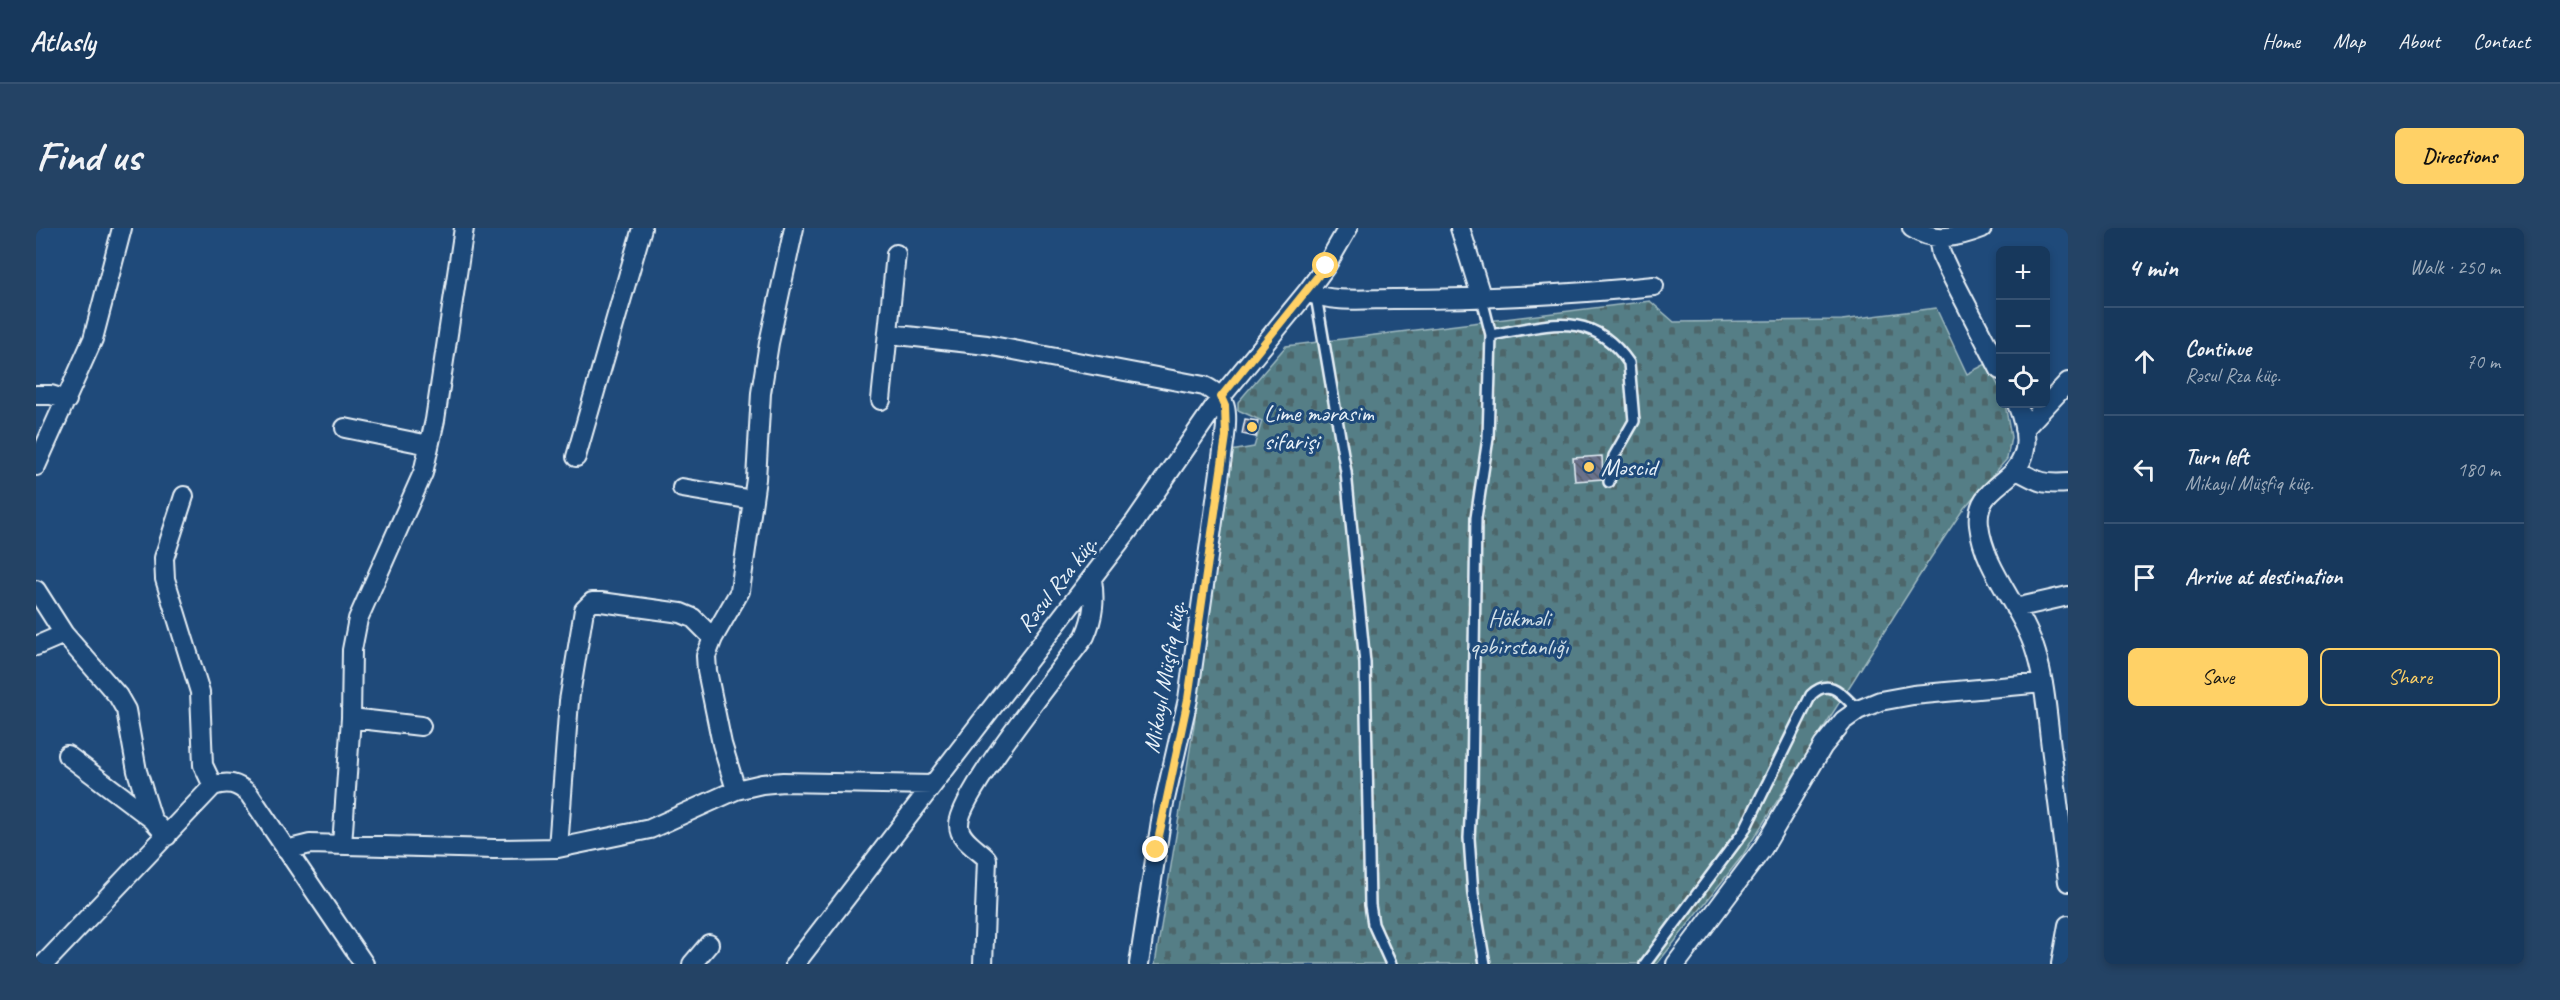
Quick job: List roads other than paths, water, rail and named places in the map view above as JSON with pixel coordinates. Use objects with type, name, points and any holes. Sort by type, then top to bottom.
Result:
[{"type":"street","points":[[36,466],[93,339],[122,228]]},
{"type":"street","points":[[342,845],[351,718],[352,650],[358,619],[423,473],[435,420],[464,228]]},
{"type":"street","points":[[576,457],[642,228]]},
{"type":"street","points":[[736,790],[722,744],[706,656],[712,638],[740,591],[753,500],[760,393],[794,228]]},
{"type":"street","name":"Rəsul Rza küç.","points":[[795,964],[1092,579],[1134,523],[1221,397],[1312,294],[1348,228]]},
{"type":"street","points":[[1460,228],[1482,299]]},
{"type":"street","points":[[1912,228],[1938,238],[1954,237],[1982,228]]},
{"type":"street","points":[[1938,238],[1941,254],[1948,269],[1996,360]]},
{"type":"street","points":[[880,400],[896,254]]},
{"type":"street","points":[[1312,294],[1482,299],[1568,295],[1654,286]]},
{"type":"street","points":[[889,334],[987,345],[1204,386],[1221,397]]},
{"type":"street","points":[[2024,429],[2068,382]]},
{"type":"street","points":[[36,395],[51,395],[67,400]]},
{"type":"street","name":"Mikayıl Müşfiq küç.","points":[[1139,964],[1163,808],[1188,699],[1226,436],[1225,406],[1221,397]]},
{"type":"street","points":[[2018,408],[2024,429],[2023,461],[2017,470],[1982,500],[1978,518],[1980,534],[1990,559],[2035,651],[2043,683],[2068,882]]},
{"type":"street","points":[[345,428],[429,445]]},
{"type":"street","points":[[2017,470],[2048,485],[2068,483]]},
{"type":"street","points":[[682,488],[753,500]]},
{"type":"street","points":[[184,496],[164,558],[165,579],[200,692],[203,765],[213,786]]},
{"type":"street","points":[[983,964],[987,860],[965,840],[958,823],[973,788],[1085,636],[1092,619],[1094,595],[1092,579]]},
{"type":"street","points":[[36,590],[64,634],[118,696],[126,710],[137,771],[152,819]]},
{"type":"street","points":[[2015,608],[2068,596]]},
{"type":"street","points":[[558,848],[569,701],[584,610],[592,602],[601,602],[681,614],[693,618],[712,638]]},
{"type":"street","points":[[36,646],[64,634]]},
{"type":"street","points":[[1676,964],[1763,848],[1823,746],[1844,720],[1858,710],[1880,701],[1913,695],[2043,683]]},
{"type":"street","points":[[351,718],[421,726]]},
{"type":"street","points":[[67,755],[152,819],[167,836]]},
{"type":"street","points":[[44,964],[213,786],[224,782],[233,783],[249,794],[364,964]]},
{"type":"street","points":[[286,850],[310,844],[494,849],[558,848],[650,829],[736,790],[762,784],[783,782],[932,785]]},
{"type":"street","points":[[2064,957],[2068,925]]},
{"type":"street","points":[[692,964],[709,944]]},
{"type":"lane","points":[[1312,294],[1346,472],[1365,663],[1370,905],[1373,924],[1391,964]]},
{"type":"lane","points":[[1482,299],[1491,335],[1488,438],[1476,518],[1472,786],[1469,838],[1473,894],[1485,964]]},
{"type":"lane","points":[[1491,335],[1562,324],[1580,325],[1594,329],[1624,355],[1629,363],[1634,421],[1614,456],[1609,482]]},
{"type":"lane","points":[[1645,964],[1744,831],[1811,695],[1818,688],[1826,686],[1834,688],[1858,710]]},
{"type":"place","name":"Lime mərasim sifarişi","points":[[1252,427]]},
{"type":"place","name":"Məscid","points":[[1589,467]]},
{"type":"park label","name":"Hökməli qəbirstanlığı","points":[[1519,632]]}]
